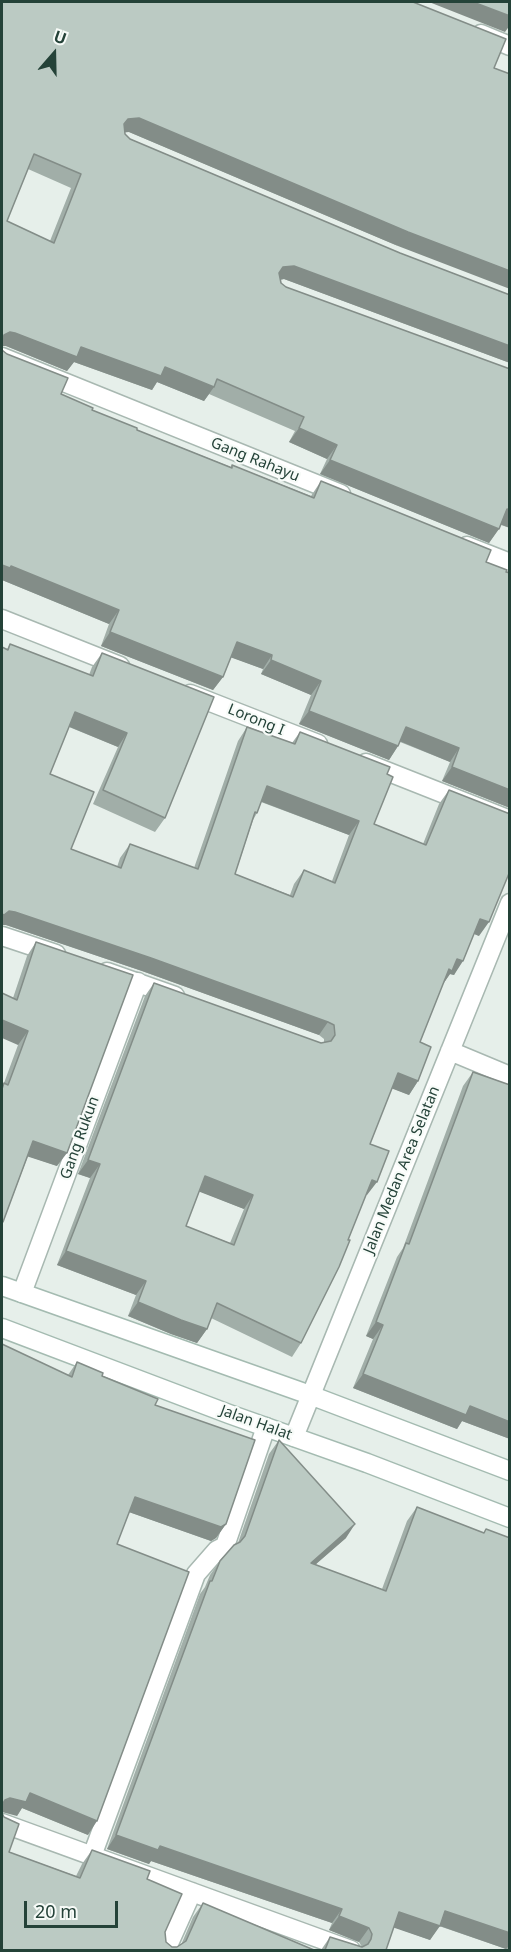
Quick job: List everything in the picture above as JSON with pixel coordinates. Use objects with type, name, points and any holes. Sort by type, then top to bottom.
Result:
[{"type":"street","points":[[466,28],[510,46]]},
{"type":"street","name":"Gang Rahayu","points":[[2,357],[355,500]]},
{"type":"street","points":[[454,540],[510,563]]},
{"type":"street","points":[[2,619],[134,672]]},
{"type":"street","name":"Lorong I","points":[[178,689],[333,750]]},
{"type":"street","points":[[355,759],[510,820]]},
{"type":"street","name":"Jalan Medan Area Selatan","points":[[294,1437],[510,903]]},
{"type":"street","points":[[2,936],[70,959]]},
{"type":"street","points":[[92,967],[193,1002]]},
{"type":"street","name":"Gang Rukun","points":[[22,1293],[138,982]]},
{"type":"street","points":[[450,1051],[510,1076]]},
{"type":"street","points":[[2,1286],[310,1395],[510,1471]]},
{"type":"street","name":"Jalan Halat","points":[[2,1328],[510,1518]]},
{"type":"street","points":[[92,1856],[196,1574],[217,1550],[225,1546],[266,1427]]},
{"type":"street","points":[[2,1823],[351,1950]]},
{"type":"street","points":[[166,1950],[192,1892]]},
{"type":"building","points":[[2,2],[413,2],[506,39],[494,68],[510,74],[510,271],[408,232],[139,118],[128,119],[124,124],[125,134],[130,139],[400,253],[510,295],[510,346],[294,266],[283,267],[279,273],[281,283],[286,287],[510,369],[510,510],[507,509],[499,529],[330,460],[337,445],[299,428],[304,417],[217,379],[214,387],[165,367],[161,376],[81,347],[77,357],[10,332],[4,335],[2,342]],"holes":[[[34,154],[81,174],[54,243],[7,221]]]},
{"type":"building","points":[[473,2],[510,2],[510,16]]},
{"type":"building","points":[[2,350],[68,378],[61,394],[93,408],[92,410],[137,428],[137,430],[314,498],[321,481],[491,550],[486,562],[510,573],[510,790],[452,767],[459,748],[406,727],[398,746],[309,711],[321,681],[271,660],[272,655],[237,642],[223,677],[110,632],[119,610],[11,566],[10,568],[2,565]]},
{"type":"building","points":[[10,644],[93,676],[102,653],[214,697],[165,818],[103,790],[127,733],[75,712],[50,774],[94,792],[71,849],[121,868],[130,844],[198,869],[247,727],[295,744],[300,732],[390,767],[387,774],[393,777],[374,824],[426,845],[449,790],[510,814],[510,871],[489,922],[480,919],[463,961],[457,959],[452,971],[449,969],[420,1042],[431,1047],[418,1081],[398,1073],[370,1144],[389,1151],[377,1182],[372,1180],[339,1267],[301,1343],[217,1303],[207,1329],[181,1320],[138,1302],[146,1281],[66,1251],[100,1164],[88,1160],[154,983],[321,1043],[331,1041],[335,1035],[334,1025],[328,1022],[15,912],[9,911],[2,914],[2,647],[8,650]],"holes":[[[267,786],[359,821],[335,883],[304,870],[293,897],[235,874],[255,812],[257,813]],[[205,1176],[253,1195],[234,1245],[186,1226]]]},
{"type":"building","points":[[36,942],[133,975],[67,1153],[33,1141],[2,1222],[2,1089],[4,1083],[8,1085],[28,1031],[2,1020],[2,993],[17,1000]]},
{"type":"building","points":[[473,1072],[510,1085],[510,1422],[470,1406],[466,1415],[363,1374],[383,1325],[376,1322],[406,1243],[409,1244]]},
{"type":"building","points":[[2,1344],[72,1377],[77,1362],[103,1373],[102,1376],[158,1399],[155,1405],[255,1440],[226,1524],[221,1527],[135,1497],[117,1544],[189,1572],[97,1821],[30,1793],[26,1802],[10,1798],[2,1805]]},
{"type":"building","points":[[279,1440],[355,1524],[311,1563],[386,1591],[417,1507],[484,1533],[486,1529],[510,1538],[510,1933],[445,1911],[440,1926],[399,1912],[386,1950],[325,1950],[330,1937],[362,1947],[368,1944],[372,1934],[369,1928],[339,1916],[342,1909],[160,1846],[158,1850],[116,1835],[210,1581],[220,1561],[245,1536]]},
{"type":"building","points":[[2,1813],[4,1817],[19,1824],[9,1852],[80,1878],[92,1850],[150,1871],[147,1879],[182,1894],[165,1932],[166,1942],[172,1947],[177,1947],[186,1941],[203,1903],[314,1950],[2,1950]]}]
